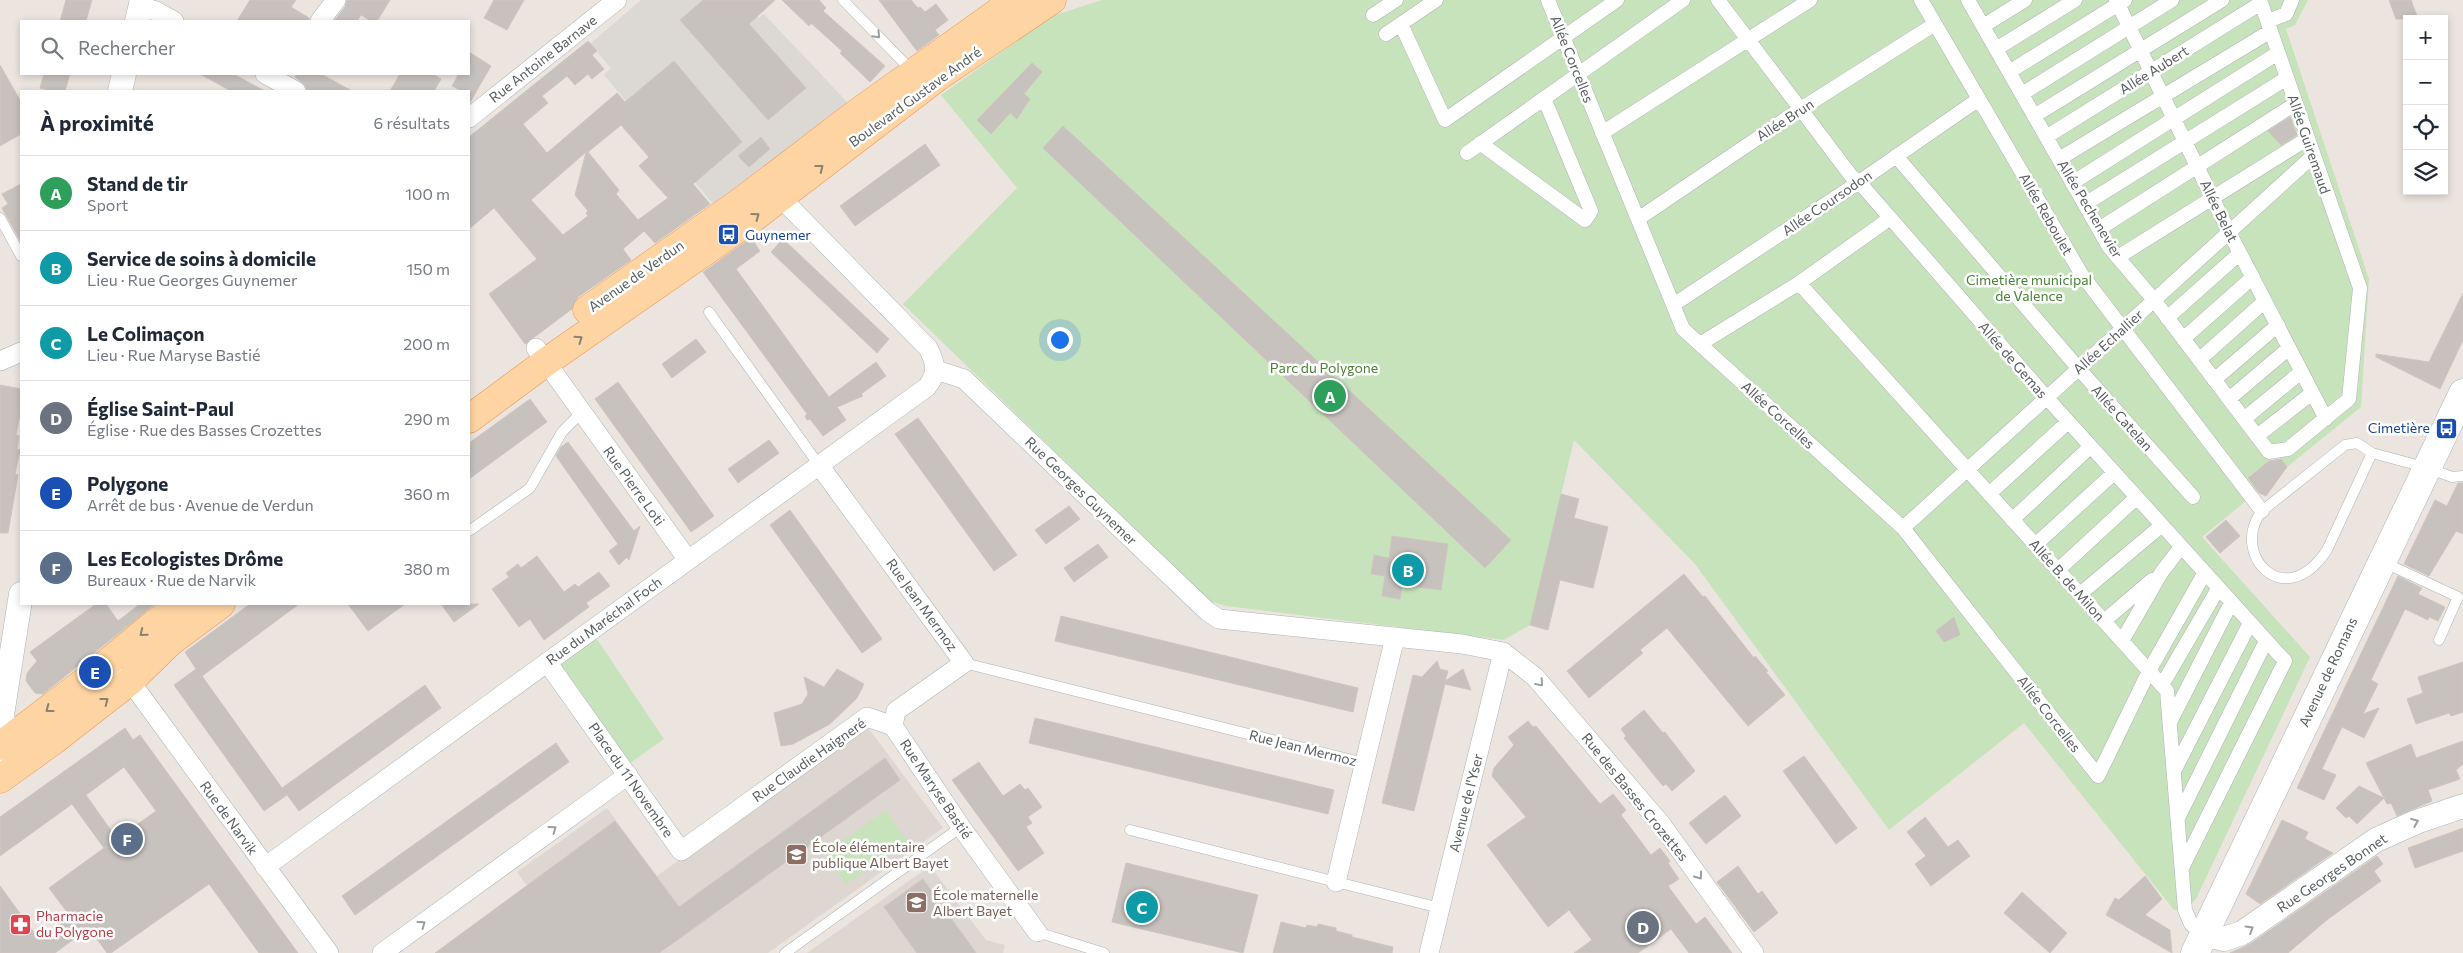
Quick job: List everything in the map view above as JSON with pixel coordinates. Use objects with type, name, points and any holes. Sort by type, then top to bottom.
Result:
[{"type":"main road","name":"Boulevard Gustave André","points":[[802,155],[856,113],[922,77],[1052,0]]},
{"type":"main road","name":"Boulevard Gustave André","points":[[781,198],[922,77],[1019,3]]},
{"type":"main road","name":"Avenue de Verdun","points":[[470,418],[541,355],[802,155]]},
{"type":"main road","name":"Avenue de Verdun","points":[[470,396],[541,355],[781,198]]},
{"type":"main road","name":"Avenue de Romans","points":[[2199,944],[2463,393]]},
{"type":"main road","points":[[2,750],[154,624],[181,605]]},
{"type":"main road","points":[[0,779],[53,742],[130,681],[170,642],[220,605]]},
{"type":"street","points":[[321,20],[336,0]]},
{"type":"street","name":"Rue Antoine Barnave","points":[[470,117],[617,0]]},
{"type":"street","points":[[1373,15],[1396,0]]},
{"type":"street","points":[[1386,34],[1436,0]]},
{"type":"street","name":"Allée Corcelles","points":[[1548,0],[1683,329],[1903,528],[2098,776],[2149,671]]},
{"type":"street","points":[[1401,24],[1445,120],[1617,0]]},
{"type":"street","points":[[1467,153],[1683,0]]},
{"type":"street","name":"Allée de Gemas","points":[[1718,0],[1799,110],[1852,177],[1859,182],[1889,219],[2046,398],[2285,662],[2182,868]]},
{"type":"street","points":[[1602,133],[1810,0]]},
{"type":"street","name":"Allée Reboulet","points":[[1921,0],[2082,275],[2262,512]]},
{"type":"street","points":[[1983,26],[2025,0]]},
{"type":"street","points":[[1996,49],[2074,0]]},
{"type":"street","points":[[2022,94],[2172,0]]},
{"type":"street","points":[[2034,116],[2222,0]]},
{"type":"street","points":[[2059,159],[2163,96],[2270,26],[2286,14],[2292,0]]},
{"type":"street","points":[[2009,72],[2120,1]]},
{"type":"street","name":"Allée Belat","points":[[2120,1],[2129,26],[2229,232],[2326,419]]},
{"type":"street","name":"Allée Pechenevier","points":[[1973,2],[1983,26],[2099,229],[2118,257],[2154,300],[2269,452],[2288,448],[2326,419]]},
{"type":"street","name":"Allée Guiremaud","points":[[2261,2],[2360,288],[2349,399],[2326,419]]},
{"type":"street","name":"Allée Aubert","points":[[2046,137],[2261,2]]},
{"type":"street","points":[[139,9],[156,11],[172,20]]},
{"type":"street","name":"Allée Brun","points":[[1638,219],[1799,110],[1935,24]]},
{"type":"street","points":[[2072,183],[2278,53]]},
{"type":"street","points":[[120,90],[124,75]]},
{"type":"street","points":[[273,76],[294,90]]},
{"type":"street","points":[[2085,204],[2287,78]]},
{"type":"street","points":[[1480,144],[1585,220],[1591,211],[1544,98]]},
{"type":"street","name":"Allée Coursodon","points":[[1673,305],[1859,182],[1979,99]]},
{"type":"street","points":[[2099,229],[2296,104]]},
{"type":"street","points":[[2118,257],[2307,138]]},
{"type":"street","points":[[802,155],[782,186],[781,198],[928,348],[934,359],[936,370]]},
{"type":"street","name":"Allée Catelan","points":[[1896,156],[2079,369],[2193,497]]},
{"type":"street","name":"Allée Echallier","points":[[1903,528],[2313,156]]},
{"type":"street","points":[[1700,344],[1798,283],[1889,219]]},
{"type":"street","points":[[2167,318],[2240,252]]},
{"type":"street","points":[[2183,339],[2253,277]]},
{"type":"street","name":"Allée B. de Milon","points":[[1798,283],[2167,691],[2185,910],[2199,944]]},
{"type":"street","points":[[2199,360],[2265,301]]},
{"type":"street","points":[[2214,380],[2278,325]]},
{"type":"street","points":[[2229,399],[2289,348]]},
{"type":"street","points":[[0,361],[20,352]]},
{"type":"street","name":"Rue Pierre Loti","points":[[541,355],[688,560]]},
{"type":"street","name":"Rue du Maréchal Foch","points":[[265,867],[927,388],[936,370]]},
{"type":"street","name":"Rue Georges Guynemer","points":[[936,370],[964,380],[1207,611],[1219,619],[1462,644],[1503,652]]},
{"type":"street","points":[[2244,419],[2301,372]]},
{"type":"street","points":[[2257,436],[2312,393]]},
{"type":"street","points":[[1989,494],[2068,422]]},
{"type":"street","points":[[2012,520],[2090,447]]},
{"type":"street","name":"Rue Jean Mermoz","points":[[819,465],[964,662]]},
{"type":"street","points":[[2035,545],[2114,472]]},
{"type":"street","points":[[2058,570],[2136,498]]},
{"type":"street","points":[[2080,594],[2161,526]]},
{"type":"street","points":[[2122,641],[2160,573],[2181,547]]},
{"type":"street","points":[[2104,621],[2160,573]]},
{"type":"street","points":[[2149,671],[2204,574]]},
{"type":"street","points":[[2162,685],[2218,589]]},
{"type":"street","points":[[2,750],[2,715],[20,600]]},
{"type":"street","points":[[2170,722],[2231,603]]},
{"type":"street","points":[[2174,771],[2250,623]]},
{"type":"street","points":[[1336,882],[1394,637]]},
{"type":"street","points":[[2178,818],[2266,641]]},
{"type":"street","name":"Avenue de l'Yser","points":[[1429,953],[1503,652]]},
{"type":"street","name":"Rue des Basses Crozettes","points":[[1503,652],[1534,677],[1661,824],[1754,953]]},
{"type":"street","name":"Place du 11 Novembre","points":[[547,662],[681,851],[728,817]]},
{"type":"street","name":"Rue Maryse Bastié","points":[[964,662],[896,711],[893,726],[961,827],[1037,932]]},
{"type":"street","points":[[88,680],[120,677],[130,681]]},
{"type":"street","name":"Rue de Narvik","points":[[130,681],[329,953]]},
{"type":"street","name":"Rue Claudie Haigneré","points":[[728,817],[867,717],[893,726]]},
{"type":"street","points":[[382,953],[628,775]]},
{"type":"street","name":"Rue Georges Bonnet","points":[[2199,944],[2242,933],[2376,840],[2416,822],[2463,806]]},
{"type":"lane","points":[[843,0],[922,77]]},
{"type":"lane","points":[[0,218],[20,254]]},
{"type":"lane","name":"Rue Jean Mermoz","points":[[709,312],[819,465]]},
{"type":"lane","points":[[470,530],[530,488],[562,432],[581,413]]},
{"type":"lane","points":[[2372,454],[2328,550],[2319,563],[2294,579],[2283,580],[2274,577],[2263,566],[2252,542],[2255,520],[2262,512],[2345,445],[2356,442],[2372,454],[2428,468],[2452,477],[2463,476]]},
{"type":"lane","points":[[2382,562],[2458,597],[2439,640]]},
{"type":"lane","name":"Rue Jean Mermoz","points":[[964,662],[1364,763]]},
{"type":"lane","points":[[785,953],[961,827]]},
{"type":"lane","points":[[1130,830],[1440,908]]},
{"type":"lane","points":[[1037,932],[1104,953]]},
{"type":"shaded area","points":[[641,0],[741,0],[759,18],[764,14],[850,105],[715,206],[604,75],[611,68],[590,44]]},
{"type":"shaded area","name":"École élémentaire publique Albert Bayet","points":[[866,725],[943,828],[768,953],[576,953],[517,872],[607,808],[657,876]]},
{"type":"shaded area","name":"École maternelle Albert Bayet","points":[[930,866],[986,940],[1005,945],[1003,953],[807,953]]},
{"type":"green space","points":[[1102,0],[2308,0],[2295,25],[2286,29],[2369,279],[2361,407],[2287,467],[2277,454],[2247,478],[2257,492],[2202,537],[2310,657],[2196,899],[2185,910],[2174,910],[2024,723],[1889,830],[1695,564],[1574,440],[1530,625],[1504,640],[1226,606],[1209,601],[903,304],[1017,188],[941,95],[1052,16]]},
{"type":"green space","points":[[595,636],[664,739],[626,766],[556,663]]},
{"type":"green space","points":[[886,810],[907,841],[846,884],[825,853]]},
{"type":"building","points":[[66,0],[92,0],[86,20],[60,20]]},
{"type":"building","points":[[250,0],[296,0],[291,7],[309,18],[309,20],[238,20]]},
{"type":"building","points":[[347,0],[390,0],[378,20],[369,20],[361,15],[358,20],[335,20],[345,7]]},
{"type":"building","points":[[494,0],[524,0],[507,30],[484,18]]},
{"type":"building","points":[[703,0],[775,0],[749,24],[806,88],[768,120],[680,20]]},
{"type":"building","points":[[782,0],[819,0],[826,8],[823,11],[885,66],[870,82],[840,53],[842,51],[811,23],[809,26]]},
{"type":"building","points":[[879,0],[911,0],[918,8],[920,7],[925,12],[936,4],[948,20],[935,30],[939,35],[917,51]]},
{"type":"building","points":[[2389,0],[2411,0],[2417,15],[2403,15],[2403,19],[2396,19]]},
{"type":"building","points":[[588,41],[597,51],[592,55],[604,69],[592,79],[588,74],[575,85],[567,76],[542,96],[548,103],[523,124],[547,153],[617,93],[625,102],[674,61],[742,142],[693,184],[710,204],[655,243],[644,231],[623,249],[631,260],[578,297],[572,309],[525,344],[489,294],[537,259],[494,208],[470,228],[470,136]],"holes":[[[621,125],[649,157],[639,166],[668,198],[638,220],[616,194],[619,190],[588,152]],[[586,152],[575,195],[588,211],[586,213],[588,216],[563,235],[531,200]]]},
{"type":"building","points":[[470,53],[491,66],[470,102],[470,90],[460,90],[452,86],[458,75],[470,75]]},
{"type":"building","points":[[1032,63],[1042,72],[1024,94],[1030,99],[1017,119],[1010,113],[991,134],[977,120]]},
{"type":"building","points":[[0,65],[20,100],[20,135],[0,146]]},
{"type":"building","points":[[44,75],[70,75],[65,90],[40,88]]},
{"type":"building","points":[[202,75],[235,75],[263,90],[229,90]]},
{"type":"building","points":[[296,75],[323,75],[350,90],[307,90],[305,85],[295,77]]},
{"type":"building","points":[[399,75],[435,75],[441,79],[435,90],[391,90]]},
{"type":"building","points":[[2290,117],[2297,135],[2281,145],[2268,131]]},
{"type":"building","points":[[1063,126],[1511,540],[1485,568],[1043,148]]},
{"type":"building","points":[[761,137],[770,149],[749,167],[738,156]]},
{"type":"building","points":[[925,144],[940,165],[855,226],[840,206]]},
{"type":"building","points":[[20,185],[20,240],[2,208],[8,204],[2,194]]},
{"type":"building","points":[[751,238],[760,251],[736,269],[829,397],[876,362],[886,376],[861,394],[863,396],[837,407],[846,420],[823,436],[810,419],[807,420],[805,416],[807,414],[703,272]]},
{"type":"building","points":[[783,239],[889,339],[877,353],[771,252]]},
{"type":"building","points":[[2463,293],[2463,340],[2440,389],[2376,357],[2376,354],[2429,362]]},
{"type":"building","points":[[696,339],[706,352],[672,378],[662,364]]},
{"type":"building","points":[[618,382],[714,516],[691,532],[595,399]]},
{"type":"building","points":[[0,385],[20,389],[20,414],[16,435],[19,436],[17,449],[20,450],[15,474],[18,475],[8,533],[0,533]]},
{"type":"building","points":[[530,399],[547,422],[470,478],[470,442]]},
{"type":"building","points":[[918,418],[1017,555],[994,571],[895,434]]},
{"type":"building","points":[[769,440],[779,453],[738,483],[728,469]]},
{"type":"building","points":[[568,442],[634,531],[640,526],[629,560],[627,557],[619,565],[609,551],[618,544],[556,456],[561,447]]},
{"type":"building","points":[[2281,459],[2287,467],[2266,496],[2259,493],[2248,478],[2269,461]]},
{"type":"building","points":[[2458,483],[2463,483],[2463,534],[2456,531],[2429,576],[2404,564],[2435,500],[2447,506]]},
{"type":"building","points":[[1561,494],[1579,499],[1574,518],[1608,527],[1593,588],[1560,580],[1548,630],[1530,625]]},
{"type":"building","points":[[1069,506],[1080,519],[1046,544],[1035,530]]},
{"type":"building","points":[[790,510],[882,639],[862,653],[770,525]]},
{"type":"building","points":[[2226,520],[2240,536],[2220,553],[2206,537]]},
{"type":"building","points":[[1392,536],[1448,544],[1441,590],[1402,585],[1400,599],[1382,596],[1385,576],[1371,574],[1374,555],[1389,558]]},
{"type":"building","points":[[1098,544],[1108,557],[1074,582],[1064,568]]},
{"type":"building","points":[[537,556],[564,592],[575,584],[578,587],[599,572],[610,586],[586,603],[589,607],[544,640],[530,619],[519,627],[492,589],[509,577],[506,573],[518,564],[521,568]]},
{"type":"building","points":[[1684,574],[1703,597],[1705,596],[1754,658],[1755,656],[1768,671],[1766,672],[1785,695],[1748,726],[1667,628],[1640,650],[1643,653],[1589,698],[1567,671]]},
{"type":"building","points":[[2398,576],[2422,588],[2418,594],[2445,607],[2438,621],[2429,617],[2428,620],[2405,609],[2371,680],[2378,684],[2363,714],[2379,708],[2364,738],[2342,727],[2322,769],[2336,775],[2324,800],[2297,788]]},
{"type":"building","points":[[479,604],[454,622],[442,605]]},
{"type":"building","points":[[95,605],[107,605],[118,621],[139,605],[154,605],[43,694],[35,693],[26,681],[27,673],[37,661],[30,652]]},
{"type":"building","points":[[249,605],[298,605],[202,676],[282,788],[425,685],[441,708],[299,811],[285,792],[287,795],[264,811],[174,685],[196,669],[185,652]]},
{"type":"building","points":[[349,605],[404,605],[368,631]]},
{"type":"building","points":[[1061,616],[1358,688],[1353,712],[1055,641]]},
{"type":"building","points":[[1954,617],[1960,635],[1944,642],[1936,631]]},
{"type":"building","points":[[1437,661],[1440,669],[1448,671],[1445,681],[1463,669],[1471,690],[1445,684],[1414,811],[1382,803],[1413,675],[1422,677]]},
{"type":"building","points":[[2463,662],[2463,712],[2451,716],[2449,713],[2416,724],[2407,699],[2423,693],[2418,677]]},
{"type":"building","points":[[837,669],[864,684],[857,698],[830,724],[793,744],[781,746],[774,713],[802,704],[808,694],[804,677],[824,687]]},
{"type":"building","points":[[1644,710],[1663,733],[1665,732],[1695,771],[1672,791],[1666,784],[1663,786],[1624,738],[1626,736],[1621,729]]},
{"type":"building","points":[[1035,718],[1334,790],[1328,814],[1029,743]]},
{"type":"building","points":[[1528,721],[1533,727],[1536,726],[1600,804],[1613,794],[1626,810],[1621,815],[1651,855],[1660,848],[1670,861],[1668,863],[1679,879],[1668,886],[1696,924],[1705,917],[1732,953],[1689,953],[1671,929],[1638,953],[1574,953],[1592,940],[1569,910],[1548,927],[1487,845],[1526,817],[1492,776],[1494,768],[1514,745],[1508,737]]},
{"type":"building","points":[[125,728],[133,740],[140,735],[298,953],[259,953],[209,884],[111,953],[107,953],[89,928],[55,953],[0,953],[0,886],[38,938],[70,916],[49,888],[104,848],[72,804],[0,856],[0,817]],"holes":[[[124,767],[156,811],[117,839],[86,795]]]},
{"type":"building","points":[[2463,741],[2463,764],[2456,770],[2460,779],[2428,790],[2432,801],[2397,816],[2391,803],[2387,804],[2366,763],[2411,744],[2416,758]]},
{"type":"building","points":[[556,743],[569,762],[355,915],[342,896]]},
{"type":"building","points":[[1804,756],[1857,828],[1836,844],[1783,771]]},
{"type":"building","points":[[885,758],[900,780],[659,953],[435,953],[615,821],[679,907]]},
{"type":"building","points":[[979,762],[1003,796],[1020,784],[1025,790],[1028,788],[1042,807],[1028,817],[1032,823],[1026,827],[1044,853],[1018,871],[952,780]]},
{"type":"building","points":[[2359,786],[2384,798],[2357,824],[2349,816],[2346,818],[2336,808]]},
{"type":"building","points":[[1725,795],[1741,816],[1706,844],[1689,823]]},
{"type":"building","points":[[1925,817],[1948,847],[1958,840],[1970,856],[1931,886],[1915,864],[1926,856],[1907,832]]},
{"type":"building","points":[[2282,820],[2308,832],[2305,839],[2333,853],[2260,904],[2246,894]]},
{"type":"building","points":[[2463,828],[2463,851],[2415,868],[2408,848]]},
{"type":"building","points":[[2377,856],[2383,864],[2374,871],[2381,881],[2328,919],[2288,953],[2230,953],[2250,944]]},
{"type":"building","points":[[1126,863],[1258,895],[1243,953],[1112,922]]},
{"type":"building","points":[[1738,866],[1758,894],[1762,891],[1778,913],[1754,932],[1717,882]]},
{"type":"building","points":[[2145,876],[2162,899],[2145,915],[2170,930],[2172,953],[2106,915],[2115,898],[2119,900]]},
{"type":"building","points":[[923,879],[976,953],[917,953],[884,907]]},
{"type":"building","points":[[2022,892],[2067,933],[2050,953],[2004,913]]},
{"type":"building","points":[[1281,922],[1306,928],[1307,925],[1317,927],[1318,924],[1336,928],[1336,931],[1352,935],[1352,937],[1393,947],[1392,953],[1273,953]]},
{"type":"place","name":"Guynemer","points":[[729,235]]},
{"type":"place","name":"Stand de tir","points":[[1330,396]]},
{"type":"place","name":"Cimetière","points":[[2446,428]]},
{"type":"place","name":"Service de soins à domicile","points":[[1408,570]]},
{"type":"place","name":"Polygone","points":[[95,672]]},
{"type":"place","name":"Les Ecologistes Drôme","points":[[127,839]]},
{"type":"place","name":"École élémentaire publique Albert Bayet","points":[[796,855]]},
{"type":"place","name":"École maternelle Albert Bayet","points":[[917,903]]},
{"type":"place","name":"Le Colimaçon","points":[[1142,907]]},
{"type":"place","name":"Pharmacie du Polygone","points":[[20,924]]},
{"type":"place","name":"Église Saint-Paul","points":[[1643,927]]},
{"type":"park label","name":"Cimetière municipal de Valence","points":[[2029,288]]},
{"type":"park label","name":"Parc du Polygone","points":[[1324,368]]}]
